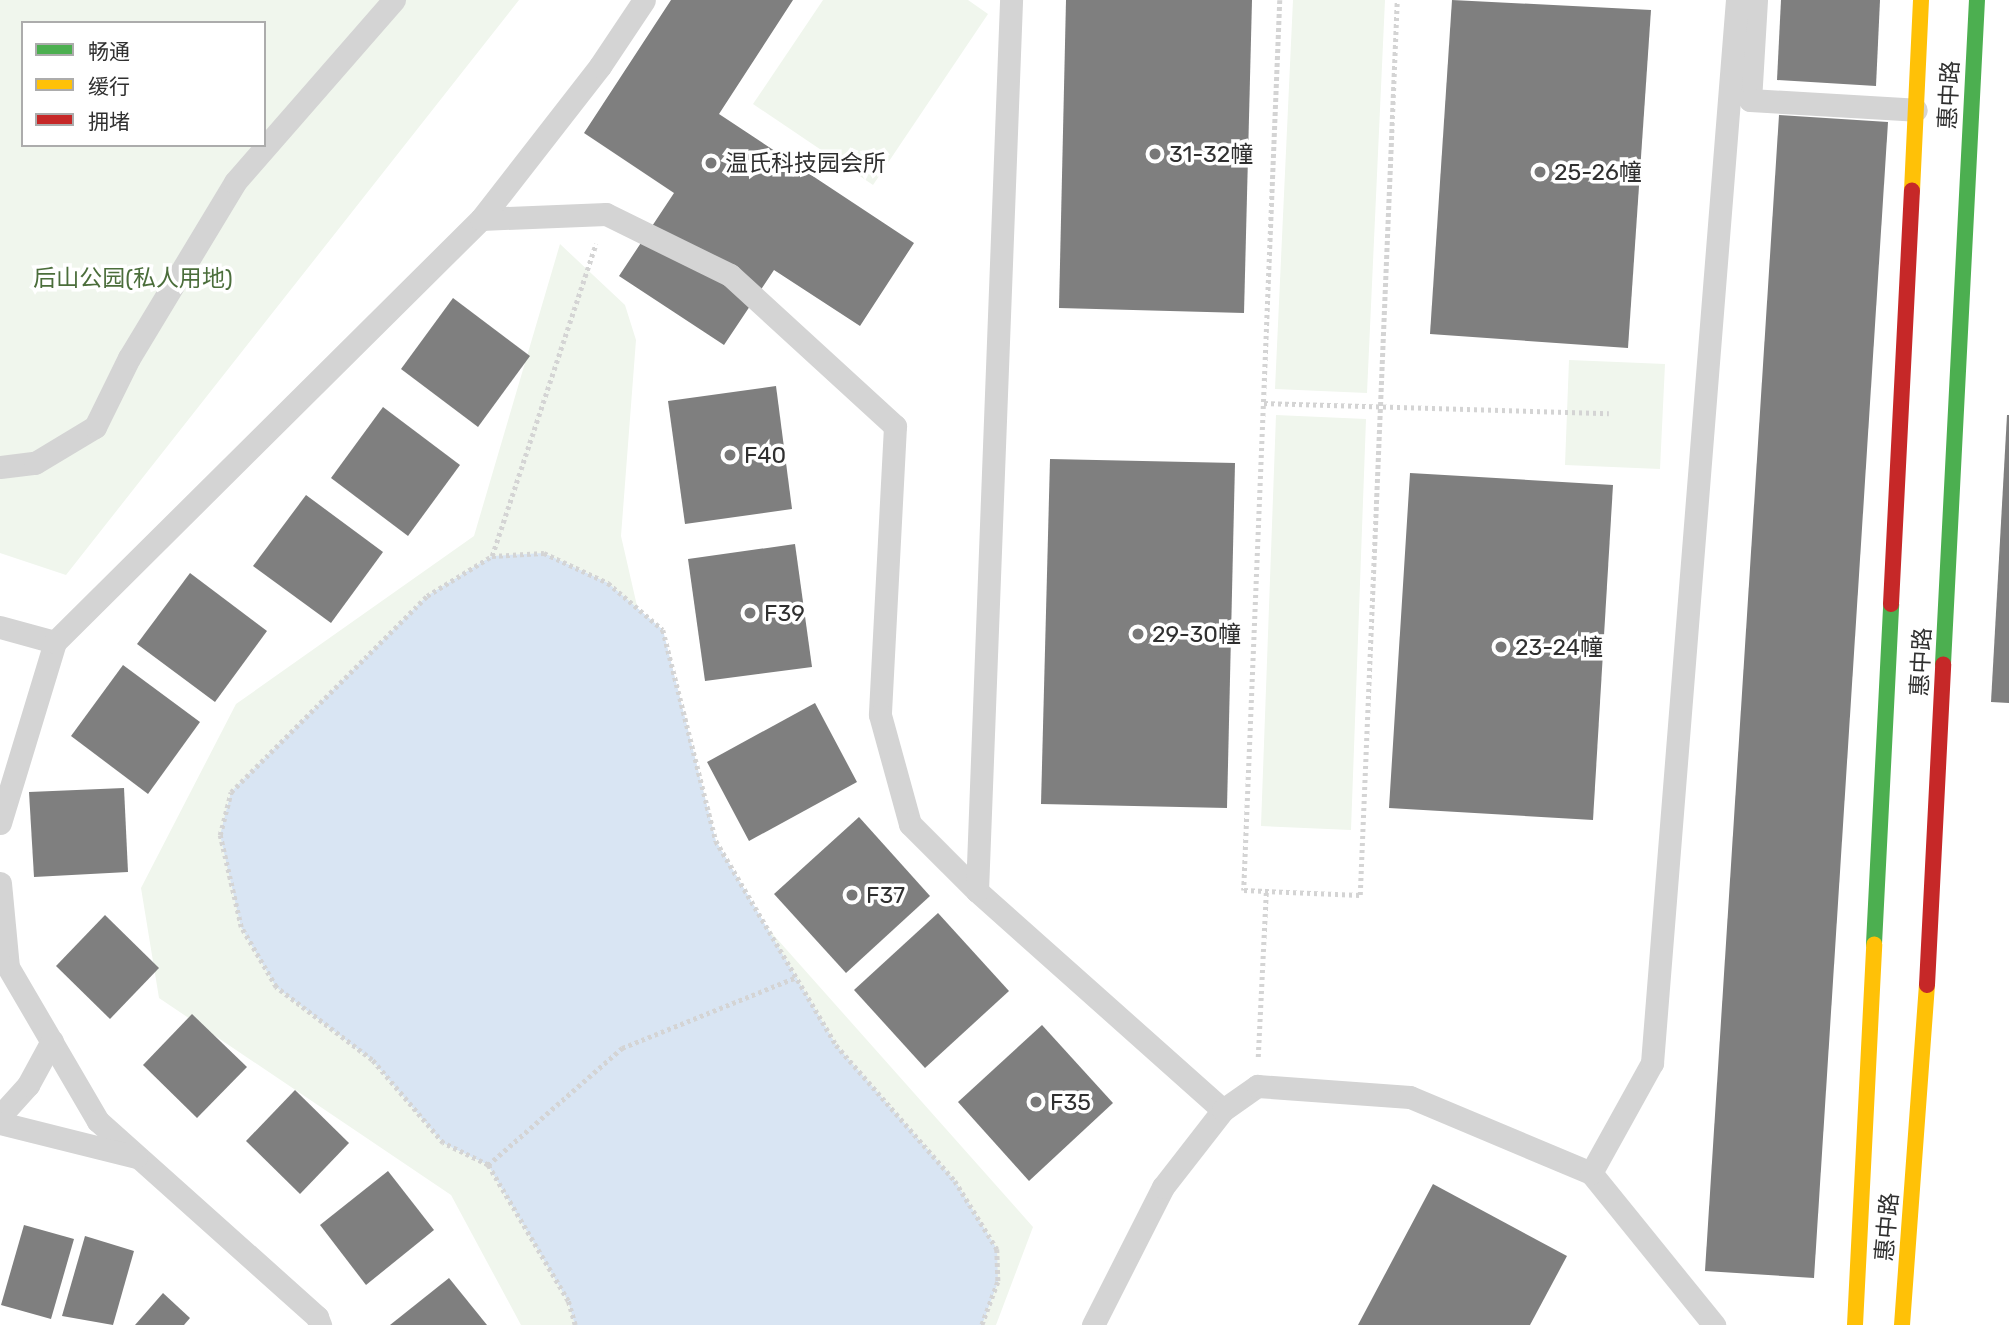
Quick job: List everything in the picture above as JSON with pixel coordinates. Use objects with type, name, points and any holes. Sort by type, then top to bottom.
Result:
[{"type":"street","name":"惠中路","points":[[1855,1325],[1921,0]]},
{"type":"street","name":"惠中路","points":[[1902,1325],[1922,1083],[1977,0]]},
{"type":"lane","points":[[266,147],[394,0]]},
{"type":"lane","points":[[0,823],[55,642],[481,219],[645,0]]},
{"type":"lane","points":[[977,891],[1011,0]]},
{"type":"lane","points":[[1591,1173],[1652,1063],[1737,0]]},
{"type":"lane","points":[[1756,0],[1750,100],[1916,110]]},
{"type":"lane","points":[[0,467],[35,463],[95,427],[129,358],[235,182],[266,147]]},
{"type":"lane","points":[[481,219],[606,214],[730,275],[895,426],[880,715],[910,824],[977,891],[1223,1110]]},
{"type":"lane","points":[[0,627],[55,642]]},
{"type":"lane","points":[[0,883],[8,967],[98,1121],[317,1317],[320,1325]]},
{"type":"lane","points":[[0,1116],[28,1085],[52,1041]]},
{"type":"lane","points":[[1093,1325],[1163,1187],[1223,1110],[1257,1086],[1410,1097],[1591,1173],[1714,1325]]},
{"type":"lane","points":[[0,1123],[139,1158]]},
{"type":"path","points":[[1280,0],[1244,890],[1360,895],[1397,0]]},
{"type":"path","points":[[492,556],[606,214]]},
{"type":"path","points":[[1264,403],[1609,413]]},
{"type":"path","points":[[575,1325],[568,1301],[488,1165],[443,1143],[372,1060],[276,987],[241,927],[220,835],[231,792],[427,596],[492,556],[544,554],[608,583],[663,630],[716,841],[836,1045],[955,1181],[997,1249],[998,1282],[982,1325]]},
{"type":"path","points":[[1257,1086],[1266,891]]},
{"type":"path","points":[[488,1165],[622,1048],[797,977]]},
{"type":"green space","name":"后山公园(私人用地)","points":[[0,0],[519,0],[66,575],[0,553]]},
{"type":"green space","points":[[823,0],[968,0],[988,14],[873,185],[753,104]]},
{"type":"green space","points":[[1293,0],[1385,0],[1367,393],[1275,389]]},
{"type":"green space","points":[[560,244],[625,305],[636,340],[621,536],[691,842],[1033,1227],[996,1325],[521,1325],[451,1195],[159,998],[141,888],[236,704],[474,536]]},
{"type":"green space","points":[[1569,360],[1665,364],[1660,469],[1565,465]]},
{"type":"green space","points":[[1276,415],[1366,419],[1351,830],[1261,826]]},
{"type":"water","points":[[544,553],[608,583],[663,630],[716,841],[836,1045],[955,1181],[997,1249],[998,1282],[982,1325],[575,1325],[568,1301],[488,1165],[443,1143],[372,1060],[276,987],[241,927],[220,835],[231,792],[427,596],[492,556]]},
{"type":"building","name":"温氏科技园会所","points":[[671,0],[793,0],[719,114],[914,243],[860,326],[774,270],[724,345],[619,276],[674,193],[584,133]]},
{"type":"building","name":"31-32幢","points":[[1066,0],[1252,0],[1244,313],[1059,308]]},
{"type":"building","name":"25-26幢","points":[[1452,0],[1651,10],[1628,348],[1430,334]]},
{"type":"building","points":[[1781,0],[1880,0],[1876,86],[1777,80]]},
{"type":"building","points":[[1779,115],[1888,122],[1814,1278],[1705,1271]]},
{"type":"building","points":[[453,298],[530,356],[478,427],[401,369]]},
{"type":"building","name":"F40","points":[[776,386],[792,509],[685,524],[668,401]]},
{"type":"building","points":[[383,407],[460,465],[408,536],[331,478]]},
{"type":"building","points":[[2009,415],[2009,703],[1991,702]]},
{"type":"building","name":"29-30幢","points":[[1050,459],[1235,463],[1227,808],[1041,804]]},
{"type":"building","name":"23-24幢","points":[[1410,473],[1613,485],[1593,820],[1389,808]]},
{"type":"building","points":[[306,495],[383,552],[331,623],[253,566]]},
{"type":"building","name":"F39","points":[[795,544],[812,667],[705,681],[688,559]]},
{"type":"building","points":[[190,573],[267,631],[215,702],[137,644]]},
{"type":"building","points":[[123,665],[200,722],[148,794],[71,736]]},
{"type":"building","points":[[815,703],[857,782],[749,841],[707,762]]},
{"type":"building","points":[[124,788],[128,872],[34,877],[29,792]]},
{"type":"building","name":"F37","points":[[859,817],[930,896],[846,973],[774,894]]},
{"type":"building","points":[[938,913],[1009,991],[925,1068],[854,990]]},
{"type":"building","points":[[105,915],[159,968],[110,1019],[56,966]]},
{"type":"building","points":[[192,1014],[247,1067],[197,1118],[143,1065]]},
{"type":"building","name":"F35","points":[[1042,1025],[1113,1103],[1029,1181],[958,1102]]},
{"type":"building","points":[[295,1090],[349,1143],[300,1194],[246,1141]]},
{"type":"building","points":[[388,1171],[434,1230],[366,1285],[320,1225]]},
{"type":"building","points":[[1433,1184],[1567,1256],[1530,1325],[1358,1325]]},
{"type":"building","points":[[24,1225],[74,1239],[51,1319],[1,1305]]},
{"type":"building","points":[[85,1236],[134,1251],[113,1325],[62,1316]]},
{"type":"building","points":[[449,1278],[487,1325],[390,1325]]},
{"type":"building","points":[[163,1293],[190,1318],[184,1325],[135,1325]]},
{"type":"traffic: fast","points":[[1943,664],[1977,0]]},
{"type":"traffic: fast","points":[[1874,944],[1891,604]]},
{"type":"traffic: slow","points":[[1912,191],[1921,0]]},
{"type":"traffic: slow","points":[[1855,1325],[1874,944]]},
{"type":"traffic: slow","points":[[1902,1325],[1927,985]]},
{"type":"traffic: jam","points":[[1891,604],[1912,191]]},
{"type":"traffic: jam","points":[[1927,985],[1943,664]]},
{"type":"place","name":"31-32幢","points":[[1155,154]]},
{"type":"place","name":"温氏科技园会所","points":[[711,163]]},
{"type":"place","name":"25-26幢","points":[[1540,172]]},
{"type":"place","name":"F40","points":[[730,455]]},
{"type":"place","name":"F39","points":[[750,613]]},
{"type":"place","name":"29-30幢","points":[[1138,634]]},
{"type":"place","name":"23-24幢","points":[[1501,647]]},
{"type":"place","name":"F37","points":[[852,895]]},
{"type":"place","name":"F35","points":[[1036,1102]]}]
